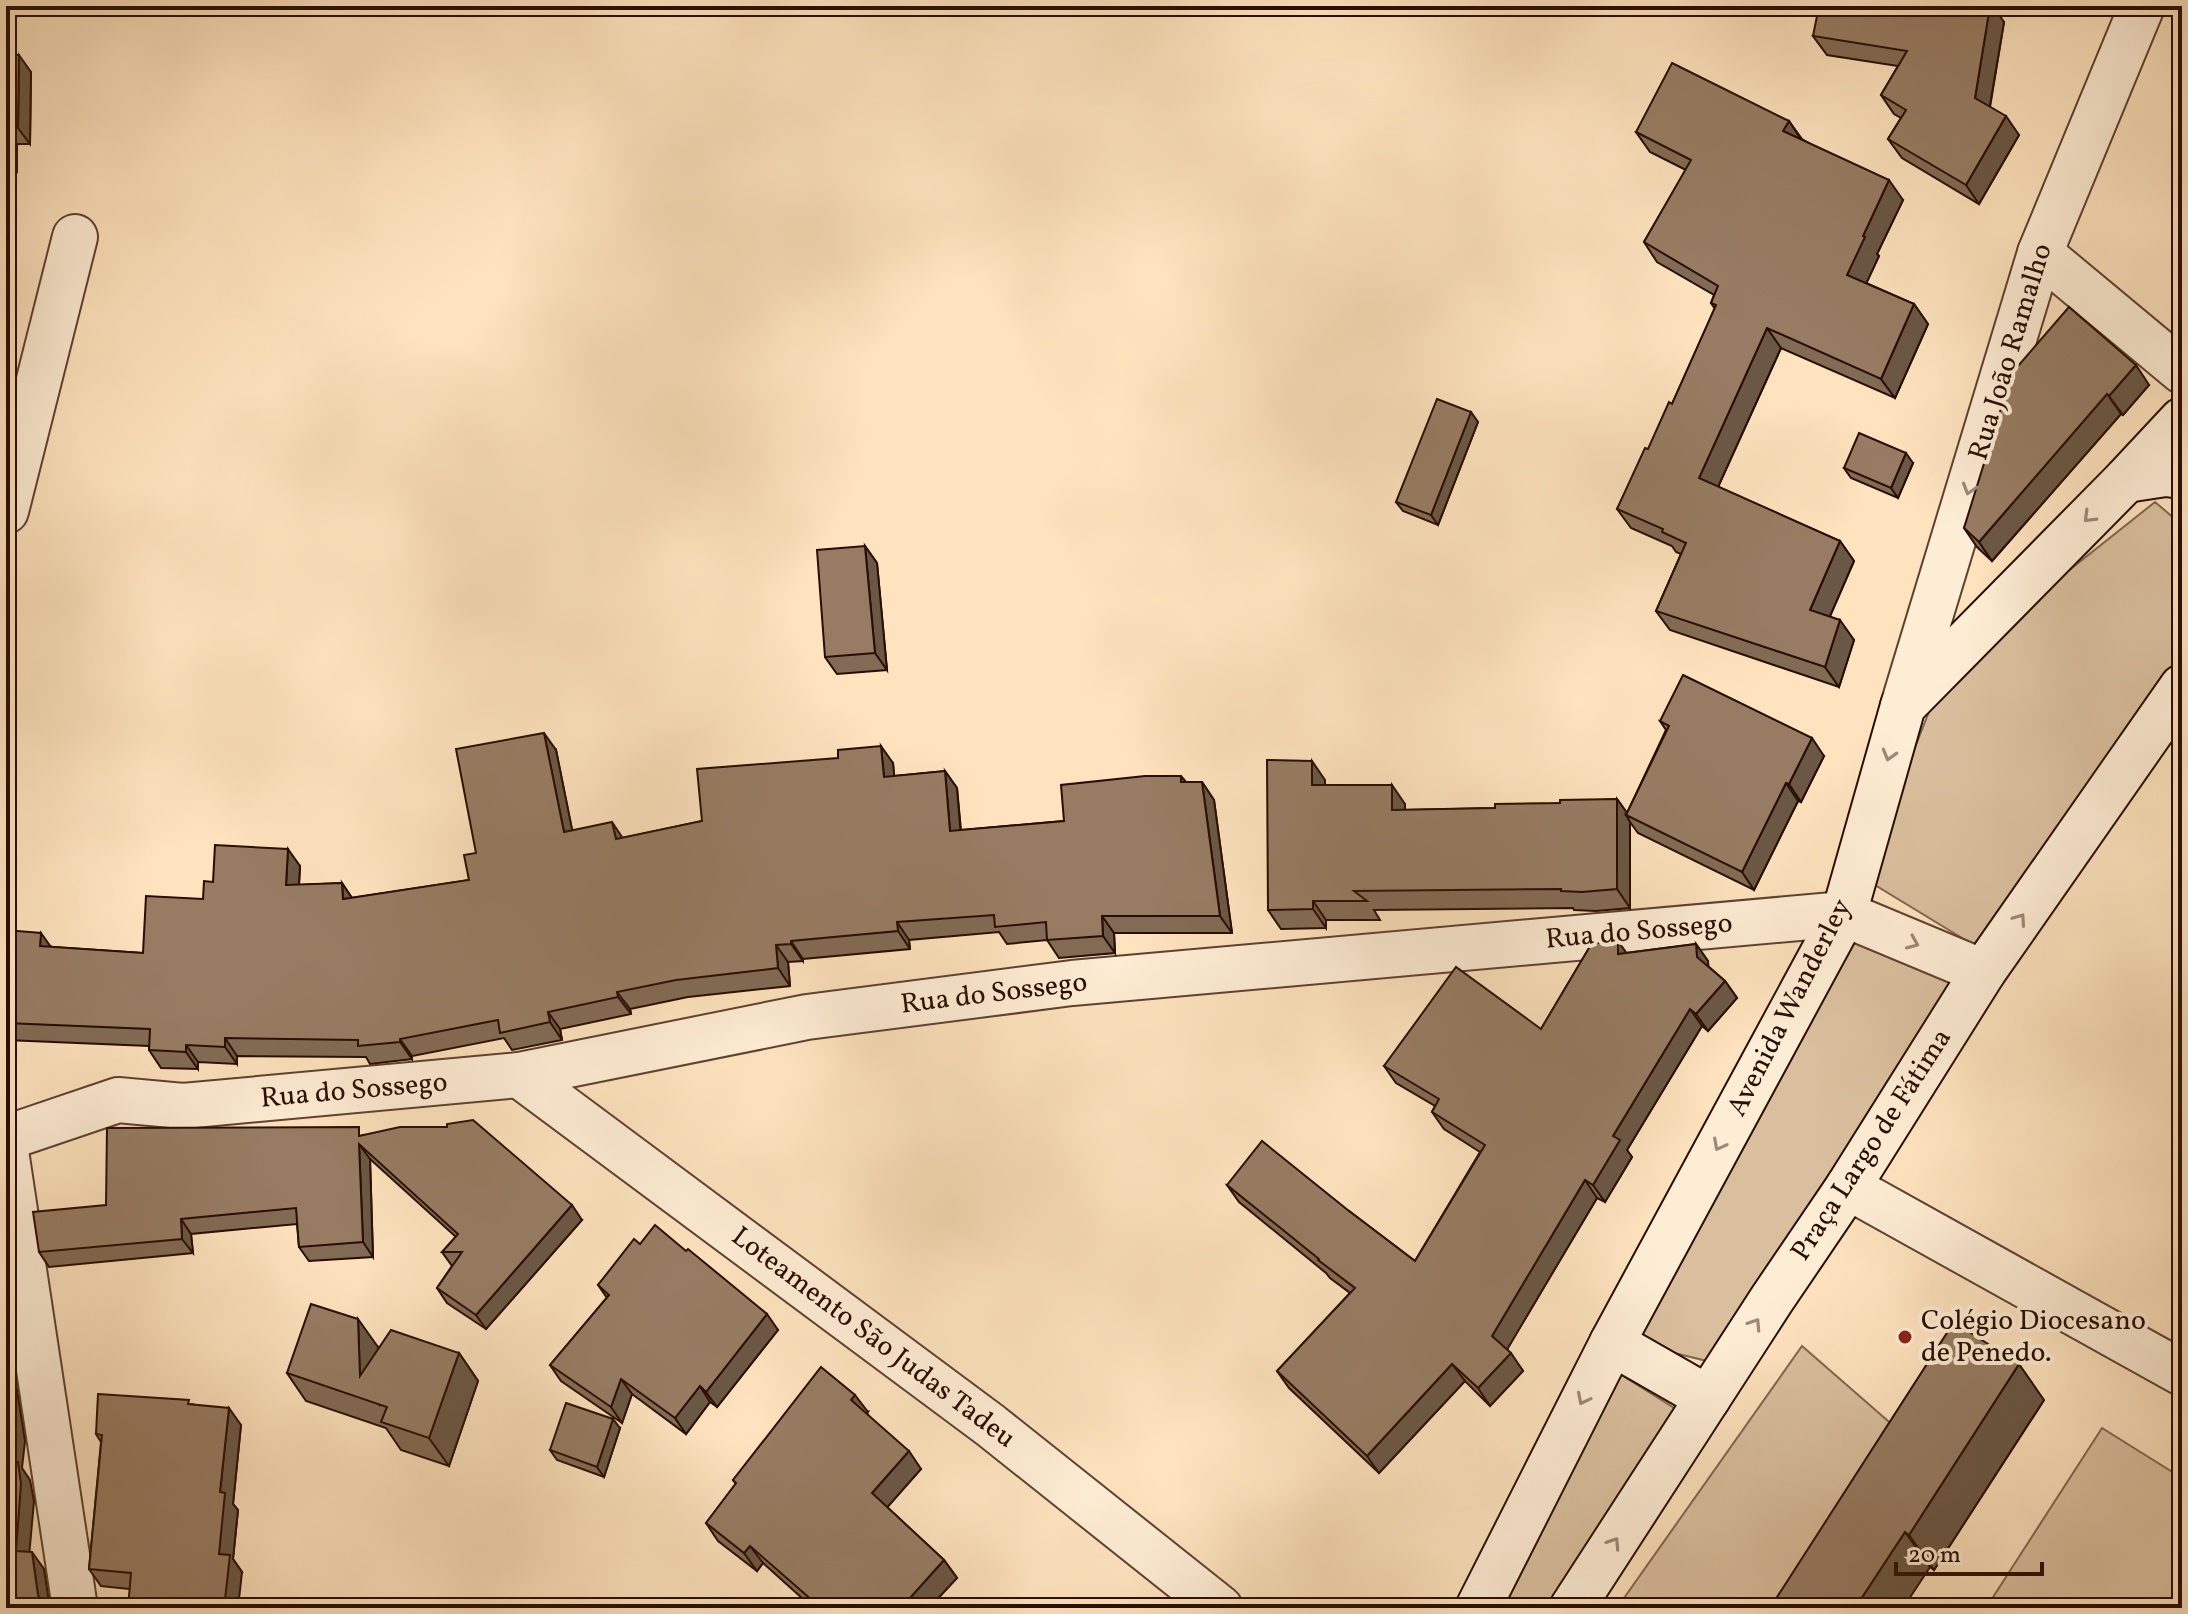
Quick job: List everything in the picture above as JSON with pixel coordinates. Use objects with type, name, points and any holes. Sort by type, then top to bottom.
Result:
[{"type":"street","name":"Rua João Ramalho","points":[[1903,706],[2040,253],[2142,6]]},
{"type":"street","points":[[6,511],[75,237]]},
{"type":"street","points":[[2040,253],[2182,371]]},
{"type":"street","name":"Avenida Wanderley","points":[[1478,1608],[1612,1343],[1844,914],[1903,706],[2182,420]]},
{"type":"street","points":[[2126,480],[2165,474],[2182,476]]},
{"type":"street","name":"Praça Largo de Fátima","points":[[1572,1608],[1848,1187],[1983,972],[2182,687]]},
{"type":"street","name":"Rua do Sossego","points":[[6,1138],[118,1100],[183,1106],[519,1075],[807,1017],[1072,983],[1844,914],[1983,972]]},
{"type":"street","name":"Loteamento São Judas Tadeu","points":[[519,1075],[990,1425],[1220,1608]]},
{"type":"street","points":[[6,1151],[75,1608]]},
{"type":"street","points":[[1848,1187],[2182,1373]]},
{"type":"street","points":[[1612,1343],[1708,1398]]},
{"type":"shaded area","points":[[2155,502],[2182,525],[2182,651],[1985,952],[1875,885],[1901,783],[1934,699],[1984,638]]},
{"type":"shaded area","points":[[1861,930],[1964,972],[1715,1363],[1634,1343]]},
{"type":"shaded area","points":[[1802,1346],[1896,1428],[1781,1608],[1617,1608]]},
{"type":"shaded area","points":[[1615,1371],[1679,1411],[1549,1608],[1502,1608]]},
{"type":"shaded area","points":[[2102,1428],[2182,1478],[2182,1608],[1986,1608]]},
{"type":"building","points":[[1819,6],[1990,6],[1975,98],[2006,116],[1966,185],[1888,139],[1906,110],[1881,95],[1907,51],[1813,36]]},
{"type":"building","points":[[6,55],[19,55],[18,128],[6,127]]},
{"type":"building","points":[[1672,63],[1789,121],[1783,131],[1889,180],[1847,275],[1914,304],[1881,379],[1767,328],[1699,478],[1840,541],[1810,610],[1840,620],[1825,667],[1656,611],[1686,543],[1617,509],[1669,402],[1672,404],[1716,305],[1711,303],[1718,286],[1644,242],[1691,160],[1636,132]]},
{"type":"building","points":[[2069,307],[2136,365],[2109,396],[2107,394],[1979,542],[1964,528],[2012,373]]},
{"type":"building","points":[[1437,399],[1471,412],[1431,515],[1396,502]]},
{"type":"building","points":[[1859,433],[1906,453],[1891,488],[1844,468]]},
{"type":"building","points":[[865,546],[875,653],[825,657],[817,550]]},
{"type":"building","points":[[1683,675],[1812,738],[1742,872],[1626,815],[1669,726],[1660,721]]},
{"type":"building","points":[[544,733],[564,832],[612,822],[616,839],[702,821],[697,769],[838,758],[838,750],[881,746],[884,777],[945,771],[950,831],[1064,821],[1061,785],[1145,776],[1181,776],[1181,782],[1202,782],[1220,916],[1102,916],[1103,936],[1047,940],[1046,922],[995,927],[994,915],[897,922],[898,931],[776,945],[778,968],[676,980],[617,992],[618,997],[548,1012],[550,1022],[500,1033],[498,1020],[400,1039],[400,1042],[358,1046],[358,1040],[225,1038],[225,1047],[186,1045],[186,1052],[149,1050],[150,1029],[6,1023],[6,930],[41,933],[40,946],[143,953],[146,896],[203,899],[204,881],[213,882],[215,845],[288,849],[286,885],[342,883],[343,899],[469,880],[464,855],[476,853],[456,749]]},
{"type":"building","points":[[1267,760],[1312,761],[1312,785],[1392,785],[1392,810],[1495,808],[1495,804],[1617,799],[1617,889],[1582,892],[1561,889],[1354,891],[1367,901],[1313,901],[1313,909],[1268,910]]},
{"type":"building","points":[[1618,941],[1618,954],[1696,944],[1697,957],[1725,981],[1696,1014],[1690,1009],[1613,1136],[1620,1140],[1593,1185],[1585,1180],[1492,1336],[1511,1353],[1478,1388],[1452,1364],[1367,1456],[1277,1371],[1355,1288],[1227,1185],[1262,1141],[1415,1261],[1485,1145],[1432,1112],[1439,1099],[1384,1066],[1456,967],[1541,1029],[1589,944]]},
{"type":"building","points":[[473,1120],[572,1205],[476,1315],[437,1288],[462,1252],[442,1252],[458,1234],[359,1144],[363,1242],[299,1247],[296,1208],[181,1219],[182,1239],[39,1252],[33,1212],[106,1205],[107,1128],[359,1127],[359,1136],[400,1127],[447,1127],[447,1124]]},
{"type":"building","points":[[655,1225],[767,1314],[706,1392],[700,1386],[675,1418],[621,1379],[611,1407],[550,1365],[609,1295],[598,1285],[634,1239],[640,1244]]},
{"type":"building","points":[[311,1304],[358,1319],[360,1376],[391,1330],[459,1353],[429,1438],[381,1422],[387,1407],[287,1373]]},
{"type":"building","points":[[1954,1322],[2019,1364],[1909,1535],[1905,1532],[1855,1608],[1770,1608]]},
{"type":"building","points":[[821,1367],[855,1395],[851,1400],[909,1451],[872,1493],[944,1560],[901,1608],[821,1608],[750,1546],[744,1553],[706,1523],[736,1483],[733,1480]]},
{"type":"building","points":[[6,1381],[12,1424],[9,1462],[18,1462],[21,1484],[16,1551],[32,1552],[38,1595],[46,1608],[6,1608]]},
{"type":"building","points":[[98,1394],[189,1400],[188,1404],[229,1408],[220,1492],[225,1493],[219,1554],[230,1555],[224,1608],[128,1608],[131,1573],[89,1569],[102,1435],[96,1434]]},
{"type":"building","points":[[566,1403],[613,1419],[597,1467],[550,1450]]},
{"type":"place","name":"Colégio Diocesano de Penedo.","points":[[1905,1337]]}]
